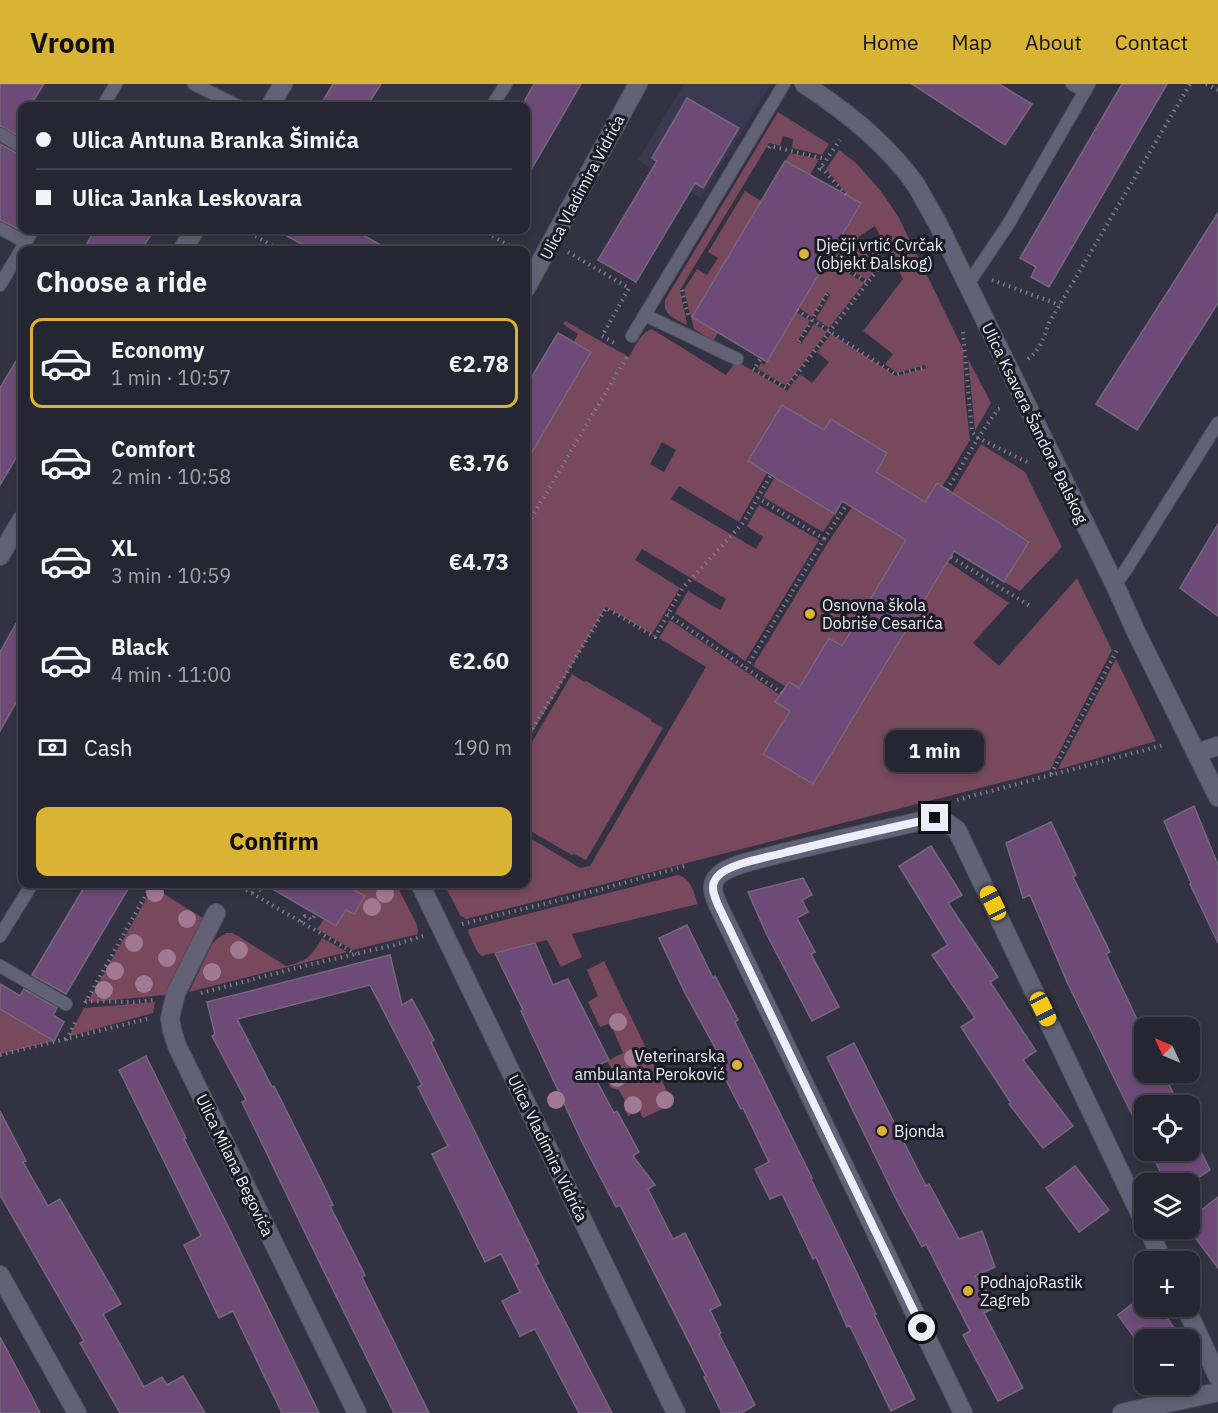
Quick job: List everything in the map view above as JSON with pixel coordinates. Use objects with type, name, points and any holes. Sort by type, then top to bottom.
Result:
[{"type":"street","points":[[272,102],[283,84]]},
{"type":"street","name":"Ulica Vladimira Vidrića","points":[[530,281],[638,84]]},
{"type":"street","name":"Ulica Ksavera Šandora Đalskog","points":[[804,84],[855,121],[916,185],[968,284],[1218,797]]},
{"type":"street","points":[[0,556],[18,526]]},
{"type":"street","points":[[1196,753],[1218,746]]},
{"type":"street","points":[[963,1413],[718,905],[713,892],[716,878],[724,870],[748,862],[935,818],[944,820],[957,830],[1134,1201]]},
{"type":"street","name":"Ulica Vladimira Vidrića","points":[[422,888],[676,1413]]},
{"type":"street","name":"Ulica Milana Begovića","points":[[216,912],[176,993],[170,1019],[172,1030],[177,1046],[357,1413]]},
{"type":"street","points":[[0,1275],[76,1413]]},
{"type":"street","points":[[1190,1317],[1218,1377]]},
{"type":"street","points":[[1122,1413],[1218,1392]]},
{"type":"lane","points":[[105,102],[116,84]]},
{"type":"lane","points":[[194,84],[230,102]]},
{"type":"lane","points":[[495,102],[506,84]]},
{"type":"lane","points":[[632,336],[784,84]]},
{"type":"lane","points":[[968,284],[1009,223],[1087,88],[1072,84]]},
{"type":"lane","points":[[0,134],[18,145]]},
{"type":"lane","points":[[0,228],[26,243]]},
{"type":"lane","points":[[24,246],[31,234]]},
{"type":"lane","points":[[0,285],[18,256]]},
{"type":"lane","points":[[645,315],[737,359]]},
{"type":"lane","points":[[1115,585],[1218,423]]},
{"type":"lane","points":[[0,936],[30,888]]},
{"type":"lane","points":[[0,966],[66,1004]]},
{"type":"path","points":[[1024,362],[1035,354],[1049,323],[1190,84]]},
{"type":"path","points":[[1206,84],[1218,90]]},
{"type":"path","points":[[840,140],[820,168],[846,195]]},
{"type":"path","points":[[764,156],[770,146],[826,159]]},
{"type":"path","points":[[252,234],[273,246]]},
{"type":"path","points":[[489,234],[510,246]]},
{"type":"path","points":[[552,243],[629,288],[602,336],[628,351]]},
{"type":"path","points":[[737,359],[786,388],[882,264],[872,246]]},
{"type":"path","points":[[829,258],[868,283]]},
{"type":"path","points":[[989,279],[1060,305]]},
{"type":"path","points":[[682,290],[693,338]]},
{"type":"path","points":[[799,342],[827,294]]},
{"type":"path","points":[[797,310],[896,375],[925,367]]},
{"type":"path","points":[[963,332],[972,432],[978,438],[1029,463]]},
{"type":"path","points":[[530,521],[626,358],[632,336]]},
{"type":"path","points":[[947,490],[978,438],[1001,408]]},
{"type":"path","points":[[530,733],[606,608],[655,637],[682,589],[743,523],[771,475]]},
{"type":"path","points":[[758,498],[824,539]]},
{"type":"path","points":[[746,668],[846,504]]},
{"type":"path","points":[[951,557],[1030,606]]},
{"type":"path","points":[[667,614],[782,693]]},
{"type":"path","points":[[1052,774],[1118,648]]},
{"type":"path","points":[[957,800],[1164,745]]},
{"type":"path","points":[[455,926],[688,865]]},
{"type":"path","points":[[81,1010],[150,888]]},
{"type":"path","points":[[243,888],[356,954]]},
{"type":"path","points":[[252,893],[255,888]]},
{"type":"path","points":[[301,922],[305,916],[312,920],[316,914]]},
{"type":"path","points":[[192,995],[430,934]]},
{"type":"path","points":[[66,1004],[87,1000],[134,1002],[159,1000]]},
{"type":"path","points":[[0,1055],[157,1016]]},
{"type":"path","points":[[66,1040],[76,1020]]},
{"type":"shaded area","points":[[684,84],[771,84],[701,198],[638,160]]},
{"type":"shaded area","points":[[778,112],[829,144],[822,155],[792,148],[793,139],[783,136],[780,146],[769,143],[680,290],[686,325],[667,313],[665,300]]},
{"type":"shaded area","points":[[839,150],[856,163],[880,190],[898,216],[963,349],[970,440],[942,487],[936,484],[925,502],[876,472],[887,453],[831,419],[824,430],[782,405],[748,461],[767,473],[739,522],[679,486],[671,499],[756,549],[763,537],[747,526],[759,505],[819,540],[745,661],[675,613],[688,591],[720,610],[726,599],[642,549],[635,560],[680,588],[652,634],[606,607],[530,736],[530,456],[591,353],[574,342],[578,334],[563,324],[565,321],[629,357],[641,337],[652,329],[726,375],[736,361],[787,391],[800,374],[812,383],[829,362],[817,352],[831,334],[896,376],[926,368],[925,365],[897,373],[885,364],[893,354],[863,331],[903,279],[875,226],[858,237],[860,241],[849,250],[852,253],[862,246],[870,259],[873,257],[868,249],[871,247],[880,264],[867,280],[830,256],[861,204],[849,197],[826,169]],"holes":[[[662,442],[676,450],[664,472],[650,464]]]},
{"type":"shaded area","points":[[790,153],[819,159],[810,175],[785,161]]},
{"type":"shaded area","points":[[745,191],[761,201],[692,317],[718,333],[713,341],[694,329],[684,290],[697,269],[707,275],[718,258],[708,252]]},
{"type":"shaded area","points":[[827,260],[864,283],[829,328],[816,319],[830,295],[827,292],[812,317],[799,308]]},
{"type":"shaded area","points":[[796,312],[810,321],[797,342],[801,344],[814,324],[827,332],[786,386],[758,369],[761,363],[764,365]]},
{"type":"shaded area","points":[[968,359],[991,403],[975,431]]},
{"type":"shaded area","points":[[981,444],[1025,472],[1062,547],[1020,591],[1004,582],[1029,541],[952,493]]},
{"type":"shaded area","points":[[775,477],[835,514],[823,532],[763,497]]},
{"type":"shaded area","points":[[852,507],[906,540],[842,646],[799,688],[789,682],[786,687],[753,666]]},
{"type":"shaded area","points":[[948,562],[1009,603],[973,643],[999,666],[1077,578],[1112,650],[1050,770],[466,919],[460,915],[446,888],[530,888],[530,838],[580,868],[590,866],[706,667],[659,638],[670,620],[780,695],[776,703],[790,711],[764,754],[813,784]]},
{"type":"shaded area","points":[[1116,659],[1156,741],[1058,769]]},
{"type":"shaded area","points":[[572,674],[663,728],[586,860],[572,855],[530,831],[530,745]]},
{"type":"shaded area","points":[[678,875],[689,883],[698,904],[572,934],[582,957],[561,967],[547,940],[482,956],[478,953],[468,932],[469,929]]},
{"type":"shaded area","points":[[153,888],[159,888],[158,890],[204,919],[165,995],[88,1001]]},
{"type":"shaded area","points":[[349,888],[398,888],[417,925],[418,934],[353,950],[317,929],[324,919],[346,910],[354,914],[364,897]]},
{"type":"shaded area","points":[[226,933],[238,936],[286,966],[308,957],[322,938],[347,952],[189,992],[212,944]]},
{"type":"shaded area","points":[[604,961],[673,1104],[643,1118],[639,1110],[628,1116],[624,1109],[628,1107],[619,1090],[611,1088],[604,1074],[612,1070],[607,1061],[623,1053],[611,1025],[600,1027],[588,1002],[598,996],[587,970]]},
{"type":"shaded area","points":[[155,1002],[153,1013],[71,1036],[70,1034],[84,1008]]},
{"type":"shaded area","points":[[0,1009],[54,1041],[0,1054]]},
{"type":"building","points":[[0,84],[44,84],[33,102],[18,102],[18,136],[0,126]]},
{"type":"building","points":[[333,84],[381,84],[370,102],[322,102]]},
{"type":"building","points":[[534,84],[581,84],[530,171],[530,102],[525,102]]},
{"type":"building","points":[[912,84],[999,84],[1032,104],[1005,145]]},
{"type":"building","points":[[1122,84],[1167,84],[1049,287],[1031,277],[1036,267],[1020,258]]},
{"type":"building","points":[[687,98],[739,128],[703,188],[695,183],[636,282],[598,260],[657,161],[652,158]]},
{"type":"building","points":[[0,144],[18,154],[18,229],[0,220]]},
{"type":"building","points":[[785,161],[861,203],[767,362],[692,317]]},
{"type":"building","points":[[1218,213],[1218,303],[1137,430],[1096,404]]},
{"type":"building","points":[[93,234],[151,234],[144,246],[85,246]]},
{"type":"building","points":[[283,234],[361,234],[383,246],[305,246]]},
{"type":"building","points":[[558,333],[591,352],[530,456],[530,380]]},
{"type":"building","points":[[18,358],[18,455],[0,485],[0,388]]},
{"type":"building","points":[[782,405],[824,430],[831,419],[887,453],[876,472],[925,502],[937,483],[1029,542],[1004,582],[954,551],[813,784],[763,754],[790,711],[775,702],[789,682],[799,688],[829,638],[842,646],[906,540],[842,501],[835,514],[748,461]]},
{"type":"building","points":[[1218,524],[1218,616],[1180,588]]},
{"type":"building","points":[[18,620],[18,699],[0,731],[0,652]]},
{"type":"building","points":[[1194,806],[1218,865],[1218,943],[1164,821]]},
{"type":"building","points":[[1051,822],[1076,875],[1073,877],[1110,952],[1106,954],[1136,1017],[1134,1017],[1134,1083],[1168,1083],[1174,1095],[1134,1095],[1134,1119],[1068,984],[1030,895],[1023,898],[1006,843]]},
{"type":"building","points":[[931,846],[962,895],[948,903],[998,977],[990,982],[1036,1051],[1023,1060],[1073,1126],[1043,1148],[1009,1104],[1011,1103],[961,1027],[975,1018],[932,955],[948,945],[899,866]]},
{"type":"building","points":[[803,878],[812,895],[802,900],[808,912],[797,918],[815,952],[811,954],[839,1007],[812,1021],[766,933],[748,892]]},
{"type":"building","points":[[84,888],[129,888],[66,994],[32,975]]},
{"type":"building","points":[[271,888],[350,888],[365,896],[354,914],[346,910],[336,926]]},
{"type":"building","points":[[687,925],[713,978],[715,976],[738,1020],[735,1022],[812,1178],[915,1399],[891,1411],[850,1326],[847,1327],[816,1257],[813,1259],[782,1194],[770,1199],[755,1169],[769,1162],[743,1108],[741,1109],[713,1055],[718,1053],[685,993],[659,938]]},
{"type":"building","points":[[535,943],[553,985],[568,979],[609,1060],[597,1066],[598,1069],[592,1072],[639,1152],[633,1156],[655,1185],[648,1189],[673,1239],[685,1233],[721,1305],[710,1310],[721,1333],[719,1334],[755,1405],[741,1413],[722,1413],[704,1377],[706,1376],[620,1205],[616,1207],[582,1142],[495,953]]},
{"type":"building","points":[[390,955],[402,1005],[412,999],[434,1040],[431,1042],[539,1263],[536,1265],[612,1413],[579,1413],[535,1329],[520,1336],[502,1301],[520,1292],[501,1254],[485,1262],[432,1154],[448,1146],[418,1087],[422,1085],[370,985],[237,1019],[272,1087],[274,1086],[321,1180],[333,1205],[330,1206],[365,1275],[362,1277],[429,1413],[394,1413],[311,1245],[242,1102],[246,1100],[212,1036],[215,1034],[207,1002]]},
{"type":"building","points":[[0,984],[20,996],[24,989],[57,1008],[53,1015],[64,1022],[54,1041],[0,1009]]},
{"type":"building","points":[[854,1043],[926,1186],[929,1184],[959,1239],[982,1231],[995,1267],[975,1276],[998,1306],[984,1313],[1023,1388],[998,1401],[963,1335],[970,1331],[926,1244],[922,1247],[897,1201],[827,1057]]},
{"type":"building","points":[[146,1056],[186,1138],[184,1139],[319,1413],[282,1413],[233,1311],[219,1318],[184,1245],[201,1236],[119,1070]]},
{"type":"building","points":[[0,1111],[26,1161],[23,1162],[48,1206],[60,1199],[121,1304],[103,1314],[144,1387],[162,1377],[167,1385],[183,1376],[205,1413],[120,1413],[80,1343],[84,1341],[0,1195]]},
{"type":"building","points":[[1200,1150],[1210,1170],[1200,1176],[1200,1173],[1161,1173],[1155,1161],[1200,1161]]},
{"type":"building","points":[[1075,1166],[1109,1210],[1079,1232],[1046,1188]]},
{"type":"building","points":[[1218,1197],[1218,1268],[1196,1239],[1200,1239],[1200,1211]]},
{"type":"building","points":[[1134,1303],[1134,1317],[1166,1317],[1175,1329],[1134,1329],[1134,1337],[1118,1315]]},
{"type":"building","points":[[0,1337],[32,1397],[40,1413],[0,1413]]},
{"type":"place","name":"Dječji vrtić Cvrčak (objekt Đalskog)","points":[[804,254]]},
{"type":"place","name":"Osnovna škola Dobriše Cesarića","points":[[810,614]]},
{"type":"place","name":"Veterinarska ambulanta Peroković","points":[[737,1065]]},
{"type":"place","name":"Bjonda","points":[[882,1131]]},
{"type":"place","name":"PodnajoRastik Zagreb","points":[[968,1291]]},
{"type":"route","points":[[922,1328],[718,905],[713,886],[716,878],[724,870],[748,862],[935,818]]}]
